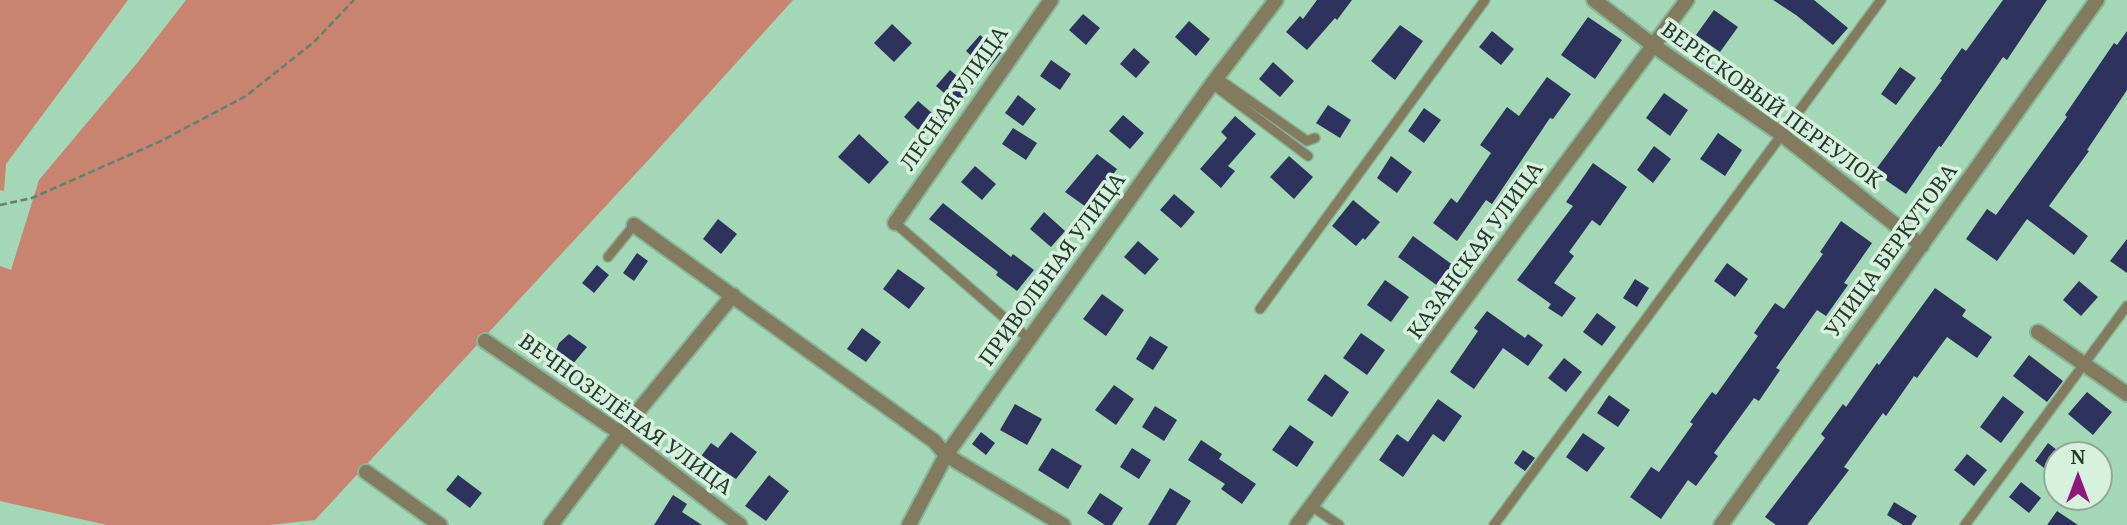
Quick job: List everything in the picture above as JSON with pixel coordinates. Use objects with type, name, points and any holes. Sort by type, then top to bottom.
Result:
[{"type":"street","name":"ЛЕСНАЯ УЛИЦА","points":[[895,223],[1051,0]]},
{"type":"street","name":"ПРИВОЛЬНАЯ УЛИЦА","points":[[909,525],[946,455],[1276,0]]},
{"type":"street","name":"ВЕРЕСКОВЫЙ ПЕРЕУЛОК","points":[[1594,0],[1654,46],[1781,134],[1922,246]]},
{"type":"street","name":"КАЗАНСКАЯ УЛИЦА","points":[[1297,525],[1313,507],[1687,0]]},
{"type":"street","name":"УЛИЦА БЕРКУТОВА","points":[[1721,525],[2097,0]]},
{"type":"street","points":[[634,225],[934,441],[946,455],[1063,525]]},
{"type":"street","points":[[551,525],[620,433],[733,295]]},
{"type":"street","points":[[2038,332],[2127,394]]},
{"type":"street","name":"ВЕЧНОЗЕЛЁНАЯ УЛИЦА","points":[[485,341],[620,433],[740,525]]},
{"type":"street","points":[[366,472],[440,525]]},
{"type":"lane","points":[[1259,309],[1485,0]]},
{"type":"lane","points":[[1494,525],[1881,0]]},
{"type":"lane","points":[[1215,81],[1307,141],[1315,138]]},
{"type":"lane","points":[[1215,81],[1308,156]]},
{"type":"lane","points":[[895,223],[1029,339]]},
{"type":"lane","points":[[608,257],[634,225]]},
{"type":"lane","points":[[1965,525],[2127,306]]},
{"type":"lane","points":[[1313,507],[1339,525]]},
{"type":"path","points":[[0,205],[32,198],[160,141],[246,96],[314,42],[354,0]]},
{"type":"shaded area","points":[[0,0],[128,0],[6,164],[4,191],[0,190]]},
{"type":"shaded area","points":[[186,0],[793,0],[315,520],[269,525],[107,525],[0,501],[0,266],[11,270],[39,180]]},
{"type":"building","points":[[1317,0],[1352,0],[1337,20],[1335,18],[1307,50],[1286,32],[1300,16],[1303,19]]},
{"type":"building","points":[[1773,0],[1814,0],[1848,28],[1833,45]]},
{"type":"building","points":[[2003,0],[2047,0],[2007,60],[2003,57],[1906,194],[1874,172],[1942,80],[1940,79],[1962,48],[1966,51]]},
{"type":"building","points":[[1714,10],[1738,27],[1720,52],[1696,35]]},
{"type":"building","points":[[1083,14],[1100,28],[1086,45],[1069,30]]},
{"type":"building","points":[[1588,17],[1622,40],[1595,79],[1561,55]]},
{"type":"building","points":[[1189,21],[1210,39],[1196,56],[1175,37]]},
{"type":"building","points":[[892,24],[912,43],[894,62],[874,43]]},
{"type":"building","points":[[1400,25],[1423,41],[1395,80],[1371,61]]},
{"type":"building","points":[[1492,31],[1514,49],[1501,65],[1479,47]]},
{"type":"building","points":[[2127,31],[2127,90],[2087,150],[2089,151],[2049,206],[2088,236],[2074,255],[2027,219],[1997,261],[1966,239],[1987,209],[1996,215],[2067,117],[2065,115],[2114,43],[2117,45]]},
{"type":"building","points":[[980,35],[1001,53],[987,70],[966,51]]},
{"type":"building","points":[[1134,48],[1150,62],[1136,78],[1120,64]]},
{"type":"building","points":[[1051,60],[1071,74],[1060,90],[1040,76]]},
{"type":"building","points":[[1273,62],[1294,81],[1280,97],[1259,79]]},
{"type":"building","points":[[1900,67],[1916,78],[1896,105],[1881,94]]},
{"type":"building","points":[[950,70],[971,88],[957,104],[936,86]]},
{"type":"building","points":[[1547,77],[1571,94],[1553,119],[1550,118],[1492,204],[1486,200],[1457,241],[1433,223],[1451,198],[1457,203],[1491,153],[1480,145],[1507,107],[1519,116]]},
{"type":"building","points":[[1664,93],[1688,110],[1670,136],[1646,118]]},
{"type":"building","points":[[1018,95],[1036,109],[1023,126],[1005,113]]},
{"type":"building","points":[[918,101],[939,119],[925,136],[904,117]]},
{"type":"building","points":[[1328,105],[1351,120],[1340,138],[1316,123]]},
{"type":"building","points":[[1424,108],[1441,120],[1424,143],[1408,131]]},
{"type":"building","points":[[1123,115],[1144,133],[1130,149],[1109,131]]},
{"type":"building","points":[[1235,116],[1256,134],[1228,166],[1235,171],[1221,188],[1200,169],[1227,138],[1221,132]]},
{"type":"building","points":[[1013,128],[1037,143],[1026,160],[1002,144]]},
{"type":"building","points":[[1718,133],[1742,150],[1725,176],[1700,159]]},
{"type":"building","points":[[859,134],[889,162],[869,184],[838,157]]},
{"type":"building","points":[[1654,146],[1671,159],[1653,183],[1637,170]]},
{"type":"building","points":[[1097,154],[1117,169],[1089,209],[1065,192]]},
{"type":"building","points":[[1289,156],[1313,177],[1294,199],[1270,177]]},
{"type":"building","points":[[1391,156],[1412,172],[1397,193],[1377,178]]},
{"type":"building","points":[[1593,163],[1627,187],[1600,226],[1592,220],[1569,252],[1574,256],[1554,283],[1576,298],[1562,317],[1548,308],[1551,304],[1517,280],[1573,206],[1566,202]]},
{"type":"building","points":[[975,166],[996,184],[982,200],[961,182]]},
{"type":"building","points":[[1174,194],[1195,212],[1181,228],[1160,210]]},
{"type":"building","points":[[1353,200],[1380,222],[1365,240],[1363,238],[1356,246],[1332,226]]},
{"type":"building","points":[[943,203],[1011,257],[1013,254],[1034,270],[1017,291],[996,275],[998,272],[929,219]]},
{"type":"building","points":[[1044,212],[1065,231],[1051,247],[1030,229]]},
{"type":"building","points":[[718,219],[737,234],[721,254],[703,239]]},
{"type":"building","points":[[1841,221],[1872,243],[1844,283],[1848,285],[1826,316],[1817,310],[1776,368],[1780,370],[1759,401],[1754,398],[1714,453],[1718,456],[1696,486],[1688,480],[1661,519],[1630,497],[1651,467],[1659,472],[1693,424],[1690,422],[1712,392],[1716,395],[1758,336],[1754,333],[1775,303],[1784,309],[1823,254],[1820,252]]},
{"type":"building","points":[[1413,236],[1457,268],[1442,289],[1398,257]]},
{"type":"building","points":[[2127,239],[2127,273],[2110,261]]},
{"type":"building","points":[[1138,241],[1159,259],[1145,275],[1124,257]]},
{"type":"building","points":[[637,253],[648,261],[634,281],[623,273]]},
{"type":"building","points":[[1727,263],[1748,279],[1735,297],[1714,281]]},
{"type":"building","points":[[597,265],[609,275],[594,293],[582,283]]},
{"type":"building","points":[[898,269],[925,288],[909,309],[883,289]]},
{"type":"building","points":[[1635,279],[1649,288],[1637,307],[1623,298]]},
{"type":"building","points":[[1385,280],[1409,297],[1391,322],[1367,305]]},
{"type":"building","points":[[2079,281],[2098,297],[2081,316],[2063,300]]},
{"type":"building","points":[[1935,288],[1966,310],[1962,316],[1992,337],[1977,358],[1947,337],[1917,378],[1914,376],[1886,416],[1883,413],[1844,467],[1849,470],[1807,525],[1776,525],[1765,517],[1825,438],[1821,434],[1843,404],[1846,407]]},
{"type":"building","points":[[1102,294],[1124,310],[1106,336],[1083,319]]},
{"type":"building","points":[[1487,311],[1525,338],[1528,334],[1543,345],[1528,366],[1503,348],[1474,389],[1450,372],[1478,331],[1474,328]]},
{"type":"building","points":[[1597,313],[1616,327],[1602,346],[1583,332]]},
{"type":"building","points":[[862,328],[881,342],[866,362],[847,349]]},
{"type":"building","points":[[1361,333],[1385,350],[1367,375],[1343,358]]},
{"type":"building","points":[[569,334],[587,347],[572,365],[560,359],[556,351],[559,343]]},
{"type":"building","points":[[1150,336],[1168,347],[1153,370],[1136,359]]},
{"type":"building","points":[[2029,355],[2063,381],[2047,402],[2013,376]]},
{"type":"building","points":[[1564,358],[1582,372],[1566,392],[1548,378]]},
{"type":"building","points":[[1325,374],[1349,392],[1332,417],[1307,400]]},
{"type":"building","points":[[1114,385],[1134,399],[1116,425],[1095,410]]},
{"type":"building","points":[[2087,392],[2112,412],[2093,435],[2068,414]]},
{"type":"building","points":[[1609,395],[1630,410],[1618,427],[1597,413]]},
{"type":"building","points":[[2003,396],[2024,412],[2001,443],[1980,427]]},
{"type":"building","points":[[1438,399],[1462,416],[1444,442],[1433,434],[1403,477],[1379,460],[1397,434],[1408,442]]},
{"type":"building","points":[[1015,404],[1042,419],[1027,445],[1000,430]]},
{"type":"building","points":[[1155,406],[1177,420],[1164,441],[1142,427]]},
{"type":"building","points":[[1290,425],[1314,442],[1297,467],[1272,450]]},
{"type":"building","points":[[731,432],[757,452],[736,479],[724,471],[721,475],[715,470],[708,479],[693,467],[711,443],[718,448]]},
{"type":"building","points":[[981,432],[995,443],[986,455],[972,444]]},
{"type":"building","points":[[1583,433],[1605,448],[1587,472],[1566,457]]},
{"type":"building","points":[[1201,440],[1222,454],[1219,459],[1256,484],[1242,504],[1221,489],[1225,484],[1188,460]]},
{"type":"building","points":[[1052,448],[1082,466],[1068,489],[1038,470]]},
{"type":"building","points":[[1132,448],[1151,460],[1139,479],[1120,467]]},
{"type":"building","points":[[1523,450],[1535,458],[1525,471],[1514,463]]},
{"type":"building","points":[[2043,450],[2043,467],[2035,461]]},
{"type":"building","points":[[1967,454],[1987,470],[1974,486],[1954,470]]},
{"type":"building","points":[[458,475],[482,493],[470,508],[446,490]]},
{"type":"building","points":[[769,475],[789,491],[766,521],[745,506]]},
{"type":"building","points":[[2021,482],[2041,498],[2029,513],[2009,497]]},
{"type":"building","points":[[1170,488],[1191,501],[1176,525],[1148,525]]},
{"type":"building","points":[[1100,493],[1123,508],[1112,525],[1105,525],[1087,513]]},
{"type":"building","points":[[673,495],[687,504],[682,512],[702,525],[654,525]]},
{"type":"building","points":[[1894,502],[1917,516],[1911,525],[1903,525],[1887,515]]},
{"type":"building","points":[[2057,511],[2078,525],[2047,525]]}]
